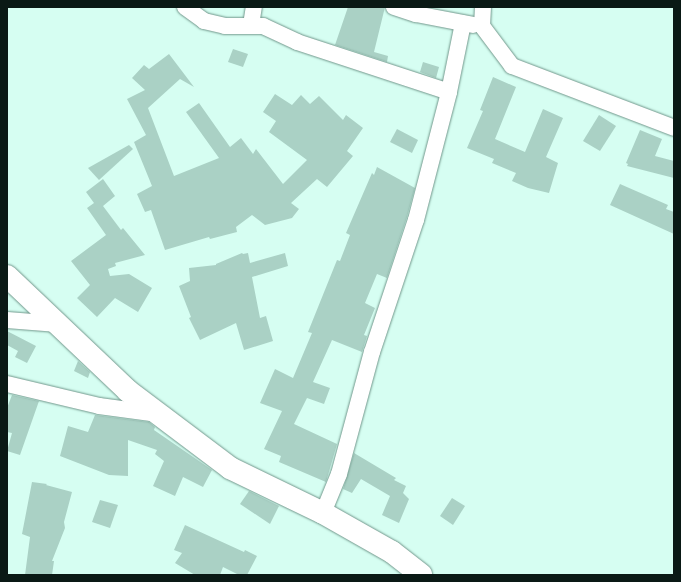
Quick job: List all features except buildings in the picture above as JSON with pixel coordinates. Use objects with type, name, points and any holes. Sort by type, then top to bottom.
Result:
[{"type":"street","points":[[185,7],[204,21],[225,26],[263,26],[297,42],[450,92]]},
{"type":"street","points":[[251,25],[254,7]]},
{"type":"street","points":[[394,7],[416,14],[482,26]]},
{"type":"street","points":[[483,7],[482,26],[512,66],[674,128]]},
{"type":"street","points":[[322,512],[339,474],[372,352],[416,220],[450,92],[463,23]]},
{"type":"street","points":[[7,276],[128,391],[230,468],[322,512],[392,552],[421,575]]},
{"type":"street","points":[[7,320],[58,324]]},
{"type":"street","points":[[7,384],[99,406],[160,415]]}]
